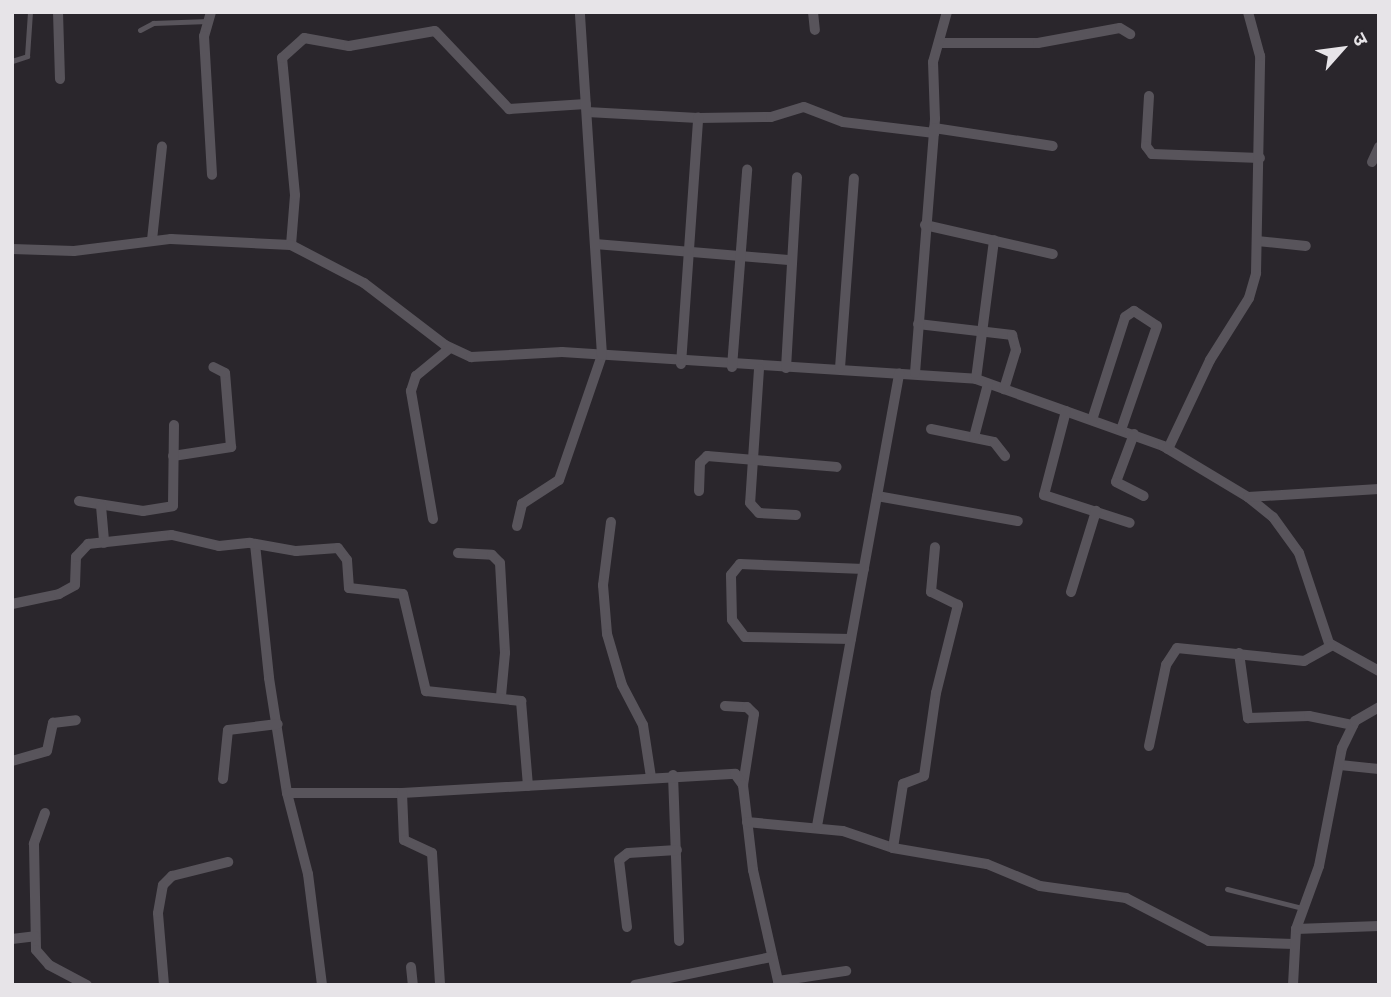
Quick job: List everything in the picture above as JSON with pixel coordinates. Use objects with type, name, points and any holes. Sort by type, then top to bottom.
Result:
[{"type":"street","points":[[58,12],[60,79]]},
{"type":"street","points":[[517,526],[522,504],[559,481],[602,355],[580,12]]},
{"type":"street","points":[[813,12],[815,30]]},
{"type":"street","points":[[915,373],[934,131],[933,62],[941,43],[947,12]]},
{"type":"street","points":[[1168,449],[1210,359],[1248,298],[1257,241],[1260,56],[1248,12]]},
{"type":"street","points":[[209,16],[212,175]]},
{"type":"street","points":[[941,43],[1038,43],[1119,28],[1130,34]]},
{"type":"street","points":[[291,245],[295,195],[282,58],[304,38],[349,46],[435,31],[509,109],[587,108],[698,118],[771,117],[810,108],[843,122],[1053,146]]},
{"type":"street","points":[[1149,96],[1146,146],[1152,154],[1260,158]]},
{"type":"street","points":[[681,364],[698,118]]},
{"type":"street","points":[[152,240],[162,147]]},
{"type":"street","points":[[1372,162],[1379,147]]},
{"type":"street","points":[[732,367],[747,170]]},
{"type":"street","points":[[786,368],[797,177]]},
{"type":"street","points":[[840,368],[854,179]]},
{"type":"street","points":[[925,225],[1053,254]]},
{"type":"street","points":[[12,249],[75,251],[152,240],[291,245],[364,283],[450,348],[484,358],[602,355],[681,364],[759,369],[840,368],[976,379],[1134,434],[1168,449],[1248,497],[1273,517],[1299,553],[1331,646],[1379,671]]},
{"type":"street","points":[[976,379],[994,240]]},
{"type":"street","points":[[1257,241],[1306,246]]},
{"type":"street","points":[[595,244],[791,260]]},
{"type":"street","points":[[1092,420],[1125,317],[1134,311],[1157,326],[1121,430]]},
{"type":"street","points":[[918,324],[982,328],[1015,340],[1004,389]]},
{"type":"street","points":[[433,519],[411,391],[416,376],[450,348]]},
{"type":"street","points":[[173,456],[232,447],[225,373],[213,367]]},
{"type":"street","points":[[759,369],[754,510],[796,515]]},
{"type":"street","points":[[817,826],[899,373]]},
{"type":"street","points":[[974,437],[988,384]]},
{"type":"street","points":[[1066,411],[1043,491],[1130,523]]},
{"type":"street","points":[[79,501],[101,506],[170,509],[175,503],[174,425]]},
{"type":"street","points":[[931,429],[994,442],[1005,456]]},
{"type":"street","points":[[1134,434],[1116,482],[1144,496]]},
{"type":"street","points":[[699,491],[703,458],[754,457],[837,467]]},
{"type":"street","points":[[1248,497],[1379,489]]},
{"type":"street","points":[[877,496],[1018,521]]},
{"type":"street","points":[[101,506],[104,543]]},
{"type":"street","points":[[1071,592],[1096,511]]},
{"type":"street","points":[[611,522],[603,585],[607,634],[622,685],[643,724],[651,777]]},
{"type":"street","points":[[12,604],[67,591],[76,581],[78,551],[104,543],[172,535],[219,545],[255,544],[296,551],[342,550],[349,588],[403,594],[426,691],[517,698],[524,707],[528,786]]},
{"type":"street","points":[[255,544],[287,793],[308,874],[322,985]]},
{"type":"street","points":[[893,848],[903,784],[924,776],[936,693],[958,605],[931,592],[935,547]]},
{"type":"street","points":[[457,553],[492,555],[500,563],[505,653],[501,696]]},
{"type":"street","points":[[851,639],[745,637],[732,620],[732,575],[740,564],[864,569]]},
{"type":"street","points":[[1149,746],[1166,665],[1177,648],[1311,661],[1331,646]]},
{"type":"street","points":[[1238,653],[1248,718],[1309,716],[1353,725]]},
{"type":"street","points":[[724,706],[747,707],[754,714],[743,785],[747,822],[779,983],[846,971]]},
{"type":"street","points":[[1293,985],[1296,929],[1304,908],[1340,765],[1353,725],[1379,707]]},
{"type":"street","points":[[12,761],[47,751],[51,724],[76,720]]},
{"type":"street","points":[[223,779],[228,730],[278,724]]},
{"type":"street","points":[[1340,765],[1379,769]]},
{"type":"street","points":[[287,793],[402,793],[727,771],[743,785]]},
{"type":"street","points":[[673,775],[679,941]]},
{"type":"street","points":[[402,793],[404,840],[432,853],[440,985]]},
{"type":"street","points":[[45,813],[34,844],[35,936],[45,962],[87,985]]},
{"type":"street","points":[[747,822],[817,826],[893,848],[978,862],[1040,886],[1126,898],[1197,938],[1294,944]]},
{"type":"street","points":[[627,927],[620,860],[628,853],[677,850]]},
{"type":"street","points":[[164,985],[158,913],[163,886],[172,876],[228,862]]},
{"type":"street","points":[[1296,929],[1379,926]]},
{"type":"street","points":[[12,939],[35,936]]},
{"type":"street","points":[[635,985],[662,983],[772,957]]},
{"type":"street","points":[[411,967],[413,985]]},
{"type":"lane","points":[[12,61],[27,56],[30,12]]},
{"type":"lane","points":[[140,30],[153,23],[209,16]]},
{"type":"lane","points":[[1227,889],[1304,908]]}]
